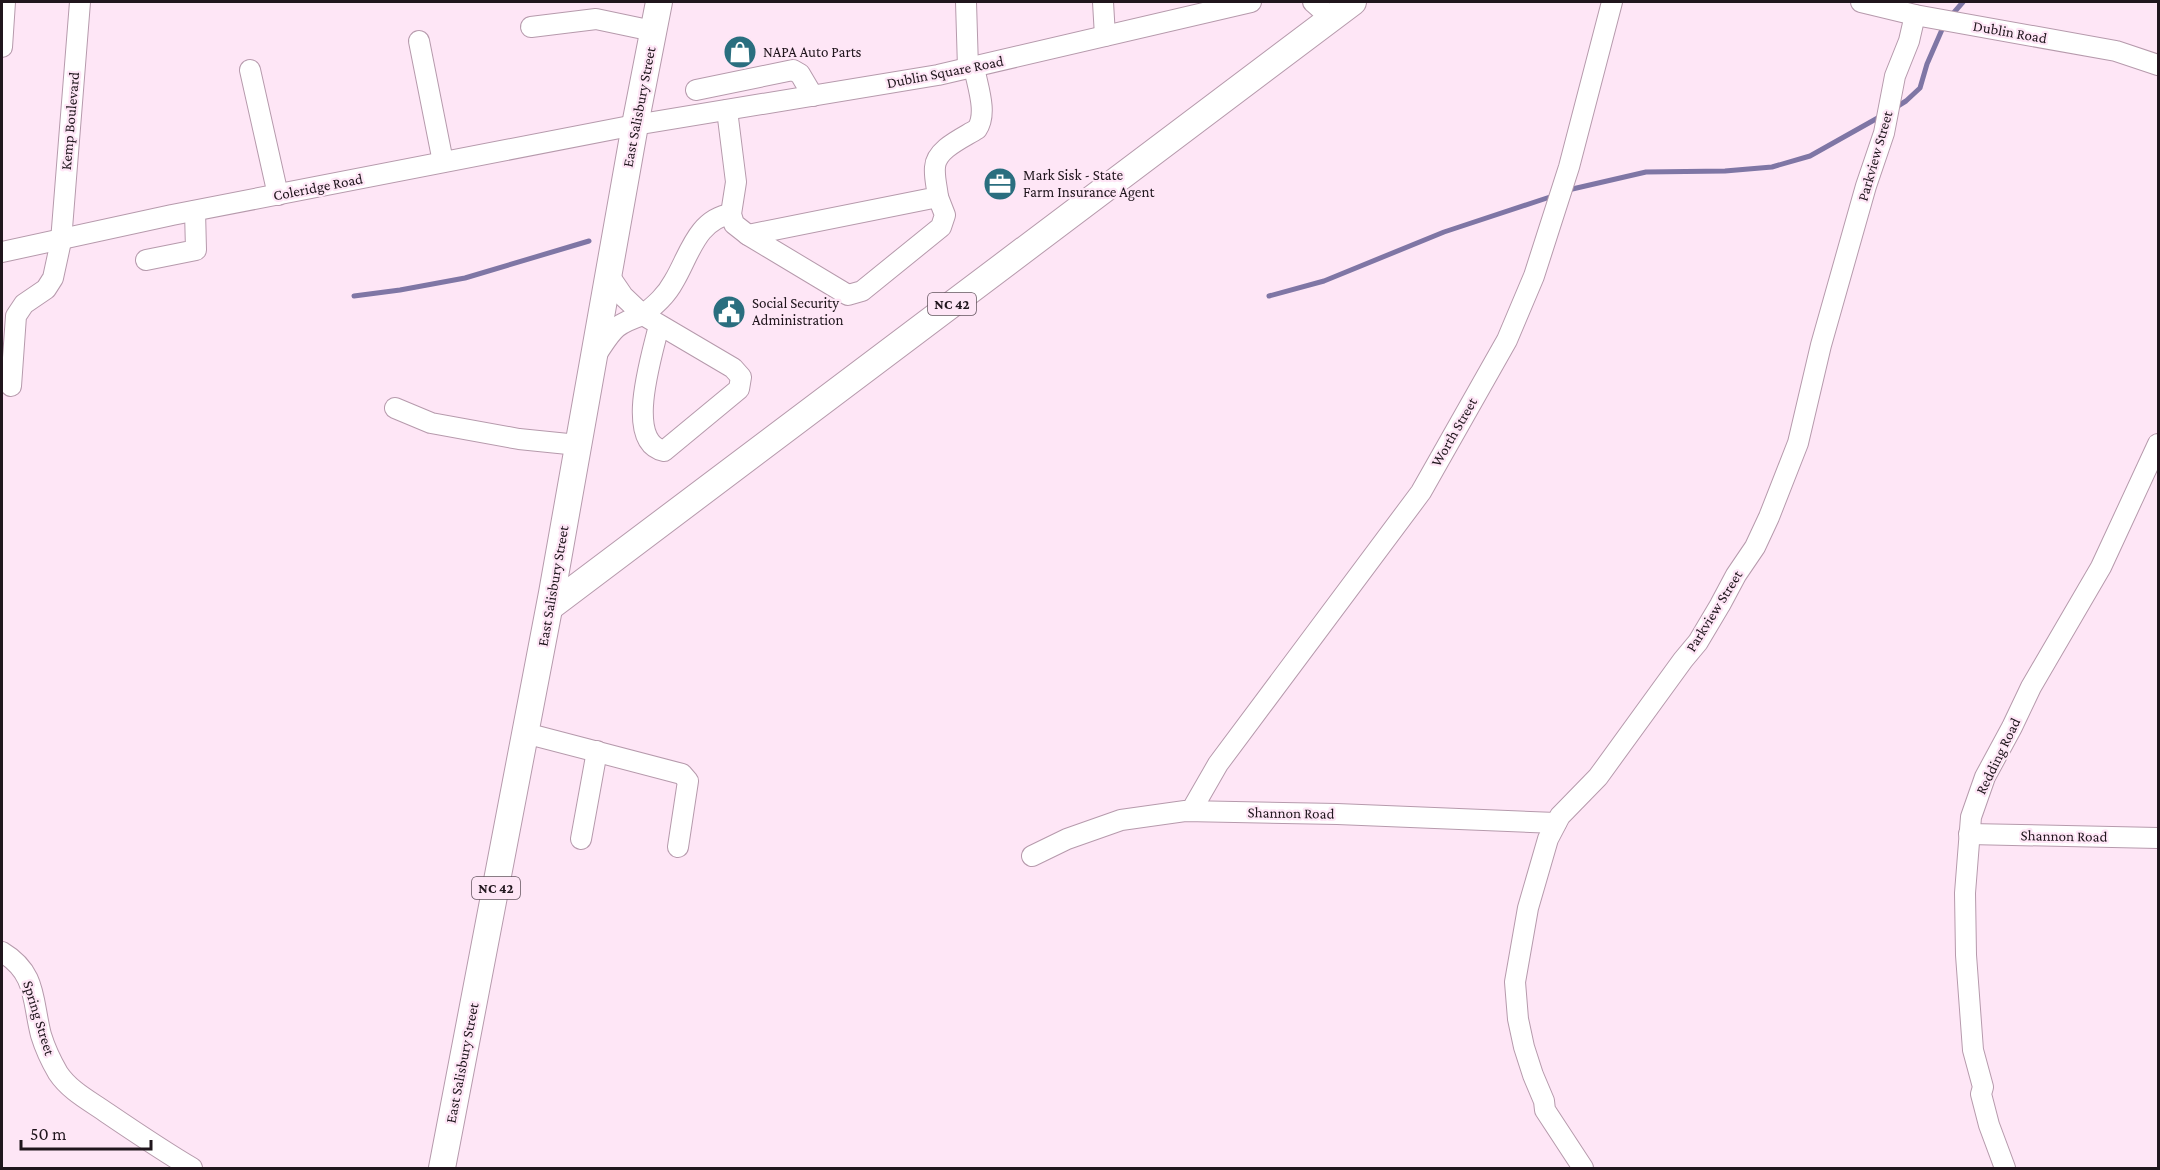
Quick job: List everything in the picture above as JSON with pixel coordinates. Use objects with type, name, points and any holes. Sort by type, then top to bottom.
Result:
[{"type":"main road","name":"East Salisbury Street","points":[[442,1168],[550,607],[608,274],[659,2]]},
{"type":"main road","name":"NC 42","points":[[550,607],[1322,10],[1353,2]]},
{"type":"street","points":[[2,47],[5,2]]},
{"type":"street","name":"Kemp Boulevard","points":[[11,386],[16,316],[24,304],[46,289],[53,278],[61,241],[80,2]]},
{"type":"street","points":[[727,110],[736,182],[731,214],[734,224],[748,235],[848,295],[862,291],[941,227],[945,215],[938,197],[934,169],[936,160],[941,153],[977,129],[981,123],[982,115],[971,68],[966,2]]},
{"type":"street","points":[[1103,2],[1105,36]]},
{"type":"street","name":"Dublin Square Road","points":[[635,125],[938,75],[1251,2]]},
{"type":"street","name":"Worth Street","points":[[1191,811],[1218,764],[1421,492],[1507,340],[1534,276],[1569,166],[1611,2]]},
{"type":"street","name":"Dublin Road","points":[[1861,2],[1915,15],[2116,51],[2158,65]]},
{"type":"street","name":"Parkview Street","points":[[1583,1168],[1545,1110],[1544,1101],[1524,1047],[1518,1019],[1515,982],[1528,908],[1548,839],[1560,816],[1598,777],[1698,642],[1736,575],[1755,547],[1769,517],[1797,443],[1821,345],[1866,186],[1884,133],[1895,76],[1909,41],[1915,15]]},
{"type":"street","points":[[531,27],[596,19],[653,32]]},
{"type":"street","points":[[419,41],[443,162]]},
{"type":"street","points":[[250,70],[278,195]]},
{"type":"street","points":[[696,90],[793,70],[800,74],[813,96]]},
{"type":"street","name":"Coleridge Road","points":[[2,252],[195,211],[635,125]]},
{"type":"street","points":[[748,235],[938,197]]},
{"type":"street","points":[[146,260],[196,250],[195,211]]},
{"type":"street","points":[[608,274],[623,296],[651,320],[733,368],[741,376],[739,389],[664,451],[649,443],[642,430],[642,407],[651,320],[705,226],[715,217],[731,214]]},
{"type":"street","points":[[593,360],[621,322],[651,320]]},
{"type":"street","points":[[395,408],[431,423],[519,439],[578,445]]},
{"type":"street","name":"Redding Road","points":[[2005,1168],[1989,1125],[1982,1094],[1983,1087],[1973,1050],[1966,955],[1965,893],[1971,817],[1985,777],[2039,669],[2054,648],[2101,567],[2158,444]]},
{"type":"street","points":[[525,733],[682,774],[687,781],[678,847]]},
{"type":"street","points":[[581,839],[597,751]]},
{"type":"street","name":"Shannon Road","points":[[1032,856],[1066,839],[1121,820],[1191,811],[1556,823]]},
{"type":"street","name":"Shannon Road","points":[[1969,834],[2158,838]]},
{"type":"street","name":"Spring Street","points":[[2,952],[11,958],[28,977],[33,989],[41,1035],[47,1052],[58,1074],[70,1088],[153,1145],[192,1168]]},
{"type":"waterway","points":[[1950,17],[1963,2]]},
{"type":"waterway","points":[[1893,109],[1920,88],[1927,64],[1944,25]]},
{"type":"waterway","points":[[1568,190],[1646,172],[1725,171],[1772,167],[1810,156],[1883,115]]},
{"type":"waterway","points":[[1269,296],[1324,281],[1444,232],[1553,196]]},
{"type":"waterway","points":[[354,296],[465,278],[589,241]]},
{"type":"place","name":"NAPA Auto Parts","points":[[740,52]]},
{"type":"place","name":"Mark Sisk - State Farm Insurance Agent","points":[[1000,184]]},
{"type":"place","name":"Social Security Administration","points":[[729,312]]}]
